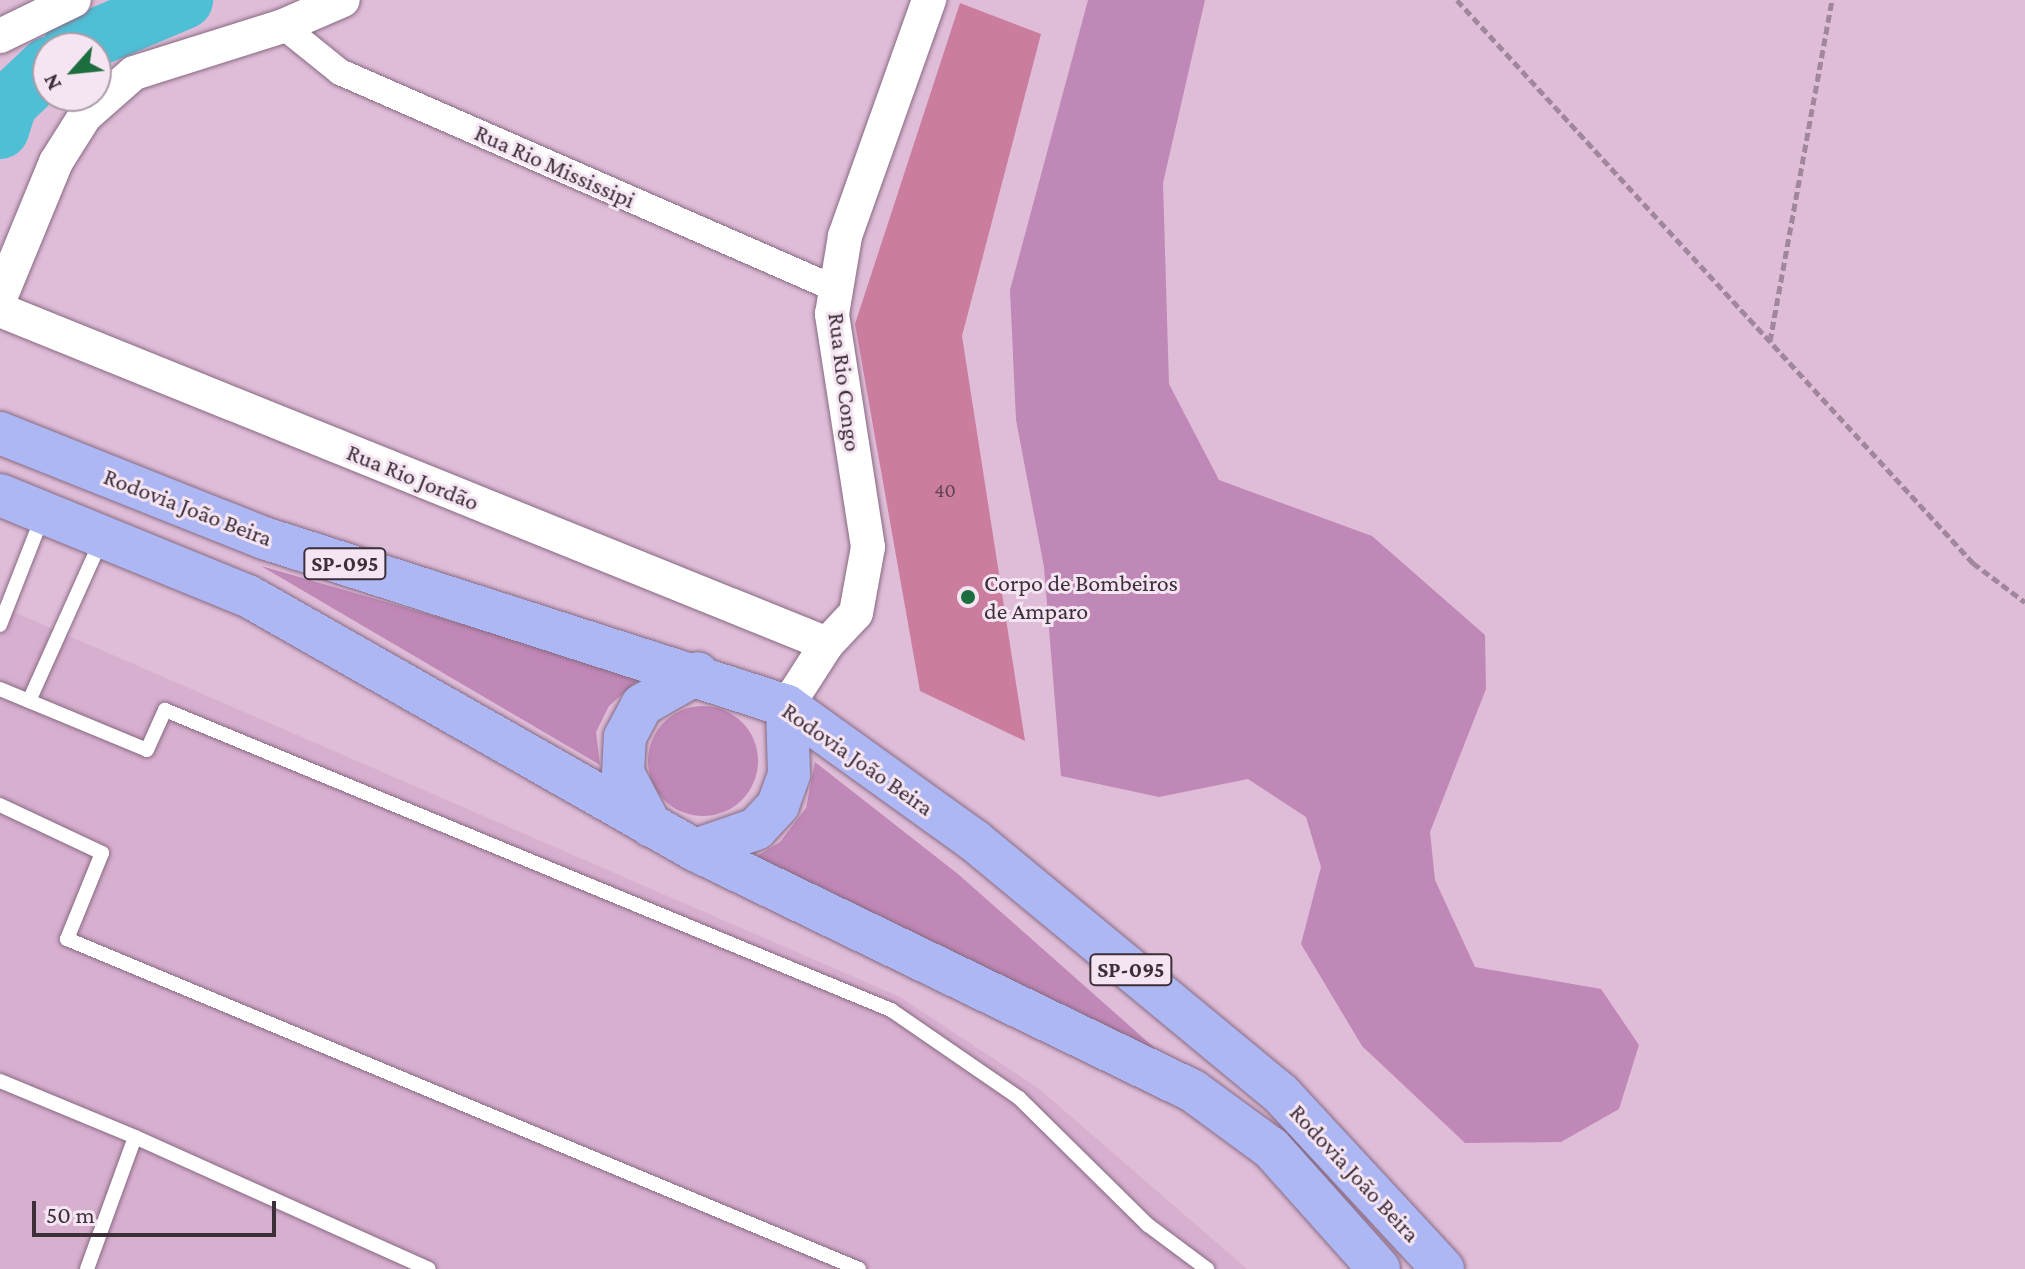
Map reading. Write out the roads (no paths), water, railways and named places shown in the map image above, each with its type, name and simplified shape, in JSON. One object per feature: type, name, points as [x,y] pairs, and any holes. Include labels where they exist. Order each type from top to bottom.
[{"type":"main road","name":"Rodovia João Beira","points":[[0,433],[264,538],[698,673],[787,706],[975,841],[1280,1093],[1443,1269]]},
{"type":"main road","name":"Rodovia João Beira","points":[[0,495],[248,596],[695,850],[1193,1091],[1271,1148],[1379,1269]]},
{"type":"main road","points":[[652,826],[623,773],[625,737],[642,705],[698,673]]},
{"type":"main road","points":[[695,850],[756,829],[778,805],[789,774],[787,706]]},
{"type":"street","points":[[0,36],[74,0]]},
{"type":"street","points":[[0,298],[56,162],[85,116],[134,73],[283,26],[343,0]]},
{"type":"street","name":"Rua Rio Congo","points":[[787,706],[827,644],[856,613],[868,547],[832,314],[845,236],[929,0]]},
{"type":"street","name":"Rua Rio Mississipi","points":[[283,26],[340,72],[836,289]]},
{"type":"street","name":"Rua Rio Jordão","points":[[0,310],[827,644]]},
{"type":"lane","points":[[0,625],[44,514]]},
{"type":"lane","points":[[29,701],[103,538]]},
{"type":"lane","points":[[0,689],[147,750],[165,710],[891,1010],[1019,1098],[1148,1225],[1207,1269]]},
{"type":"lane","points":[[0,805],[102,853],[67,939],[859,1269]]},
{"type":"lane","points":[[0,1081],[135,1137],[429,1269]]},
{"type":"lane","points":[[87,1269],[135,1137]]},
{"type":"waterway","points":[[109,32],[184,0]]},
{"type":"waterway","points":[[0,130],[9,103],[32,81]]},
{"type":"place","name":"Corpo de Bombeiros de Amparo","points":[[968,597]]}]
